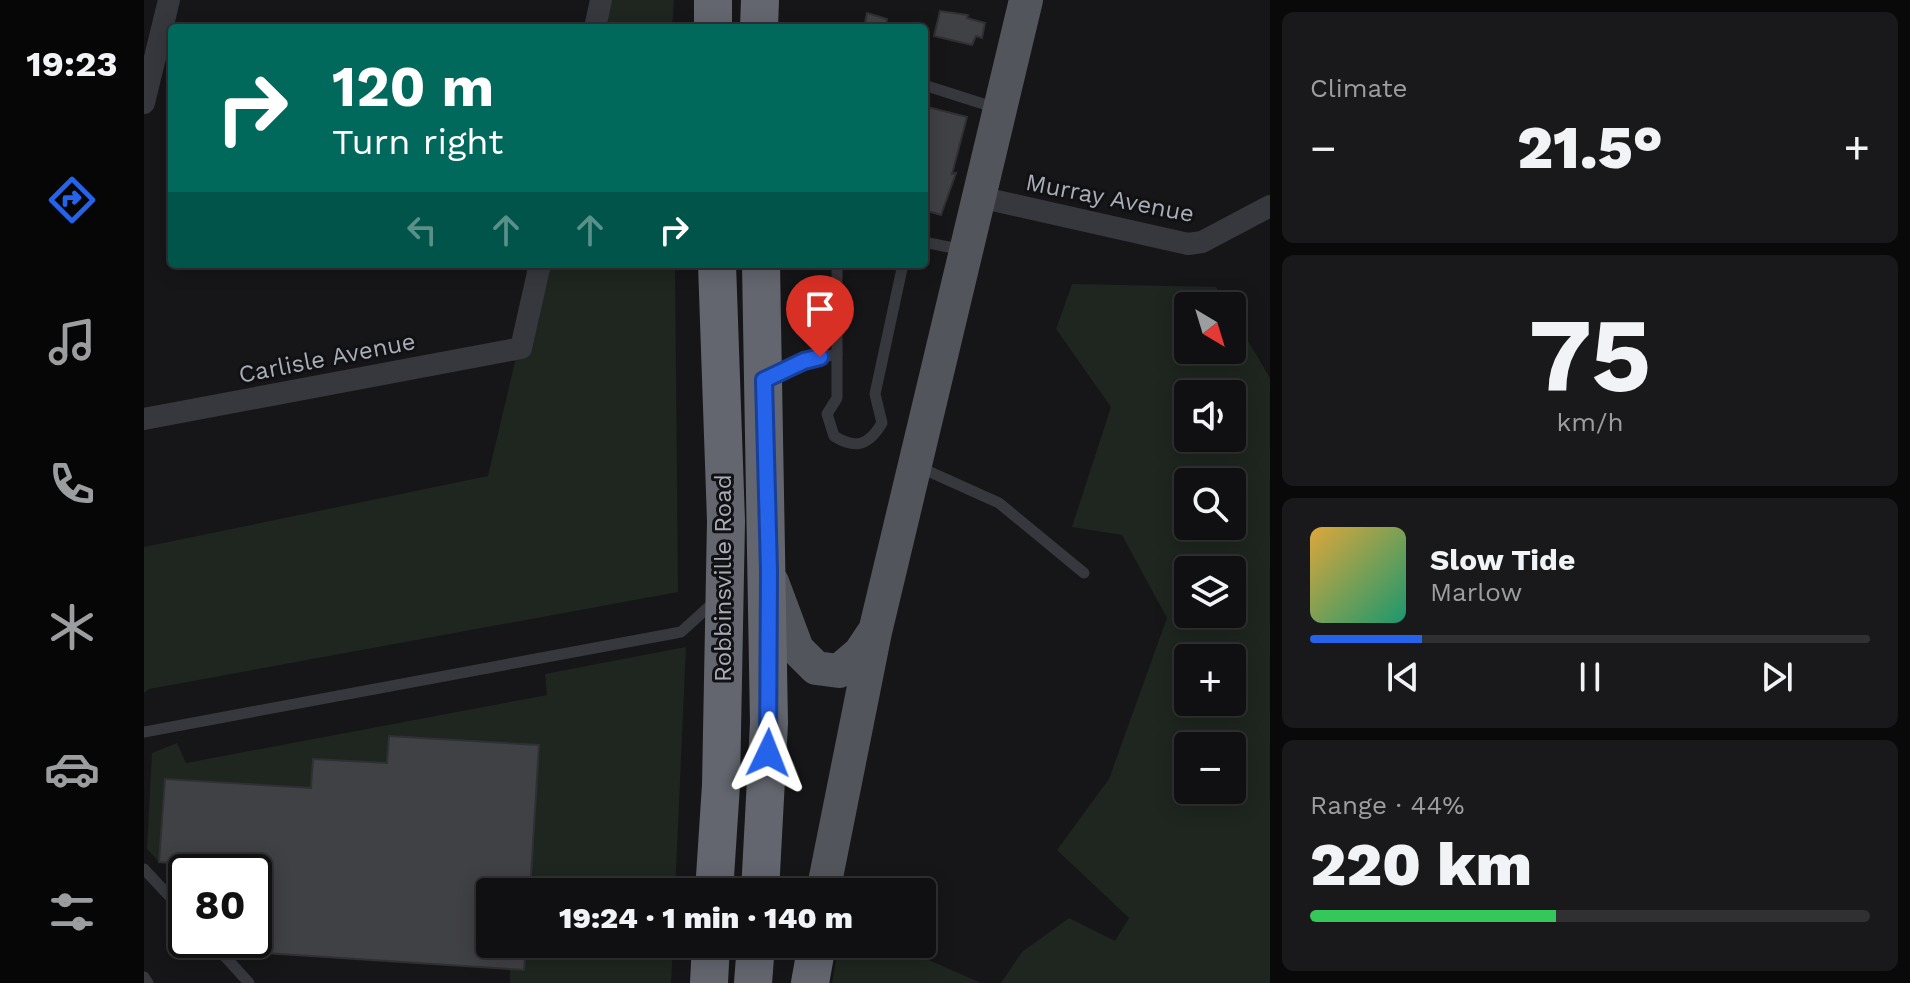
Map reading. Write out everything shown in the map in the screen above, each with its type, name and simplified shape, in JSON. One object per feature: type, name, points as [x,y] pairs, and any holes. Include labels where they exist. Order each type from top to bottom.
[{"type":"highway","points":[[713,0],[713,24]]},
{"type":"highway","points":[[759,24],[760,0]]},
{"type":"highway","name":"Robbinsville Road","points":[[715,878],[725,590],[717,268]]},
{"type":"highway","name":"Robbinsville Road","points":[[761,268],[769,571],[769,723],[761,878]]},
{"type":"highway","points":[[709,983],[710,958]]},
{"type":"highway","points":[[753,983],[755,958]]},
{"type":"highway","points":[[810,983],[814,958]]},
{"type":"main road","points":[[826,878],[875,632],[1026,0]]},
{"type":"main road","points":[[769,571],[797,649],[816,668],[839,671],[860,653],[875,632]]},
{"type":"street","points":[[144,103],[165,45],[169,0]]},
{"type":"street","points":[[596,24],[601,0]]},
{"type":"street","name":"Murray Avenue","points":[[979,197],[1188,244],[1202,242],[1270,206]]},
{"type":"street","name":"Carlisle Avenue","points":[[144,419],[521,348],[539,268]]},
{"type":"lane","points":[[928,86],[1000,110]]},
{"type":"lane","points":[[928,243],[967,251]]},
{"type":"lane","points":[[837,268],[837,398],[827,414],[828,427],[844,442],[855,445],[867,442],[882,423],[875,394],[902,268]]},
{"type":"lane","points":[[764,380],[804,361],[837,354]]},
{"type":"lane","points":[[915,465],[999,503],[1084,573]]},
{"type":"lane","points":[[144,732],[681,632],[703,616],[725,590]]},
{"type":"lane","points":[[144,869],[168,895]]},
{"type":"lane","points":[[226,958],[249,983]]},
{"type":"lane","points":[[144,977],[148,983]]},
{"type":"shaded area","points":[[600,0],[674,0],[672,24],[594,24]]},
{"type":"shaded area","points":[[537,268],[675,268],[678,592],[149,689],[144,693],[144,547],[488,476]]},
{"type":"shaded area","points":[[1072,284],[1216,287],[1219,292],[1174,292],[1174,364],[1246,364],[1246,338],[1270,378],[1270,983],[1001,983],[1022,952],[1069,918],[1115,941],[1129,918],[1057,850],[1109,779],[1167,618],[1122,535],[1072,527],[1111,407],[1056,329]]},
{"type":"shaded area","points":[[686,647],[676,878],[531,878],[539,745],[389,736],[387,763],[313,759],[311,788],[165,779],[159,862],[147,849],[152,753],[177,743],[186,763],[547,695],[545,674]]},
{"type":"shaded area","points":[[525,958],[672,958],[671,983],[510,983],[510,969],[524,969]]},
{"type":"shaded area","points":[[836,958],[924,958],[981,983],[832,983]]},
{"type":"building","points":[[940,11],[968,15],[967,18],[985,23],[982,38],[976,36],[972,45],[934,36]]},
{"type":"building","points":[[867,13],[887,19],[886,24],[865,24]]},
{"type":"building","points":[[928,107],[967,117],[952,174],[956,173],[941,215],[928,211]]},
{"type":"building","points":[[389,736],[539,745],[531,878],[476,878],[476,958],[525,958],[524,970],[272,953],[272,854],[168,854],[168,863],[159,862],[165,779],[311,788],[313,759],[387,763]]},
{"type":"route","points":[[768,753],[769,571],[764,380],[820,357]]}]
